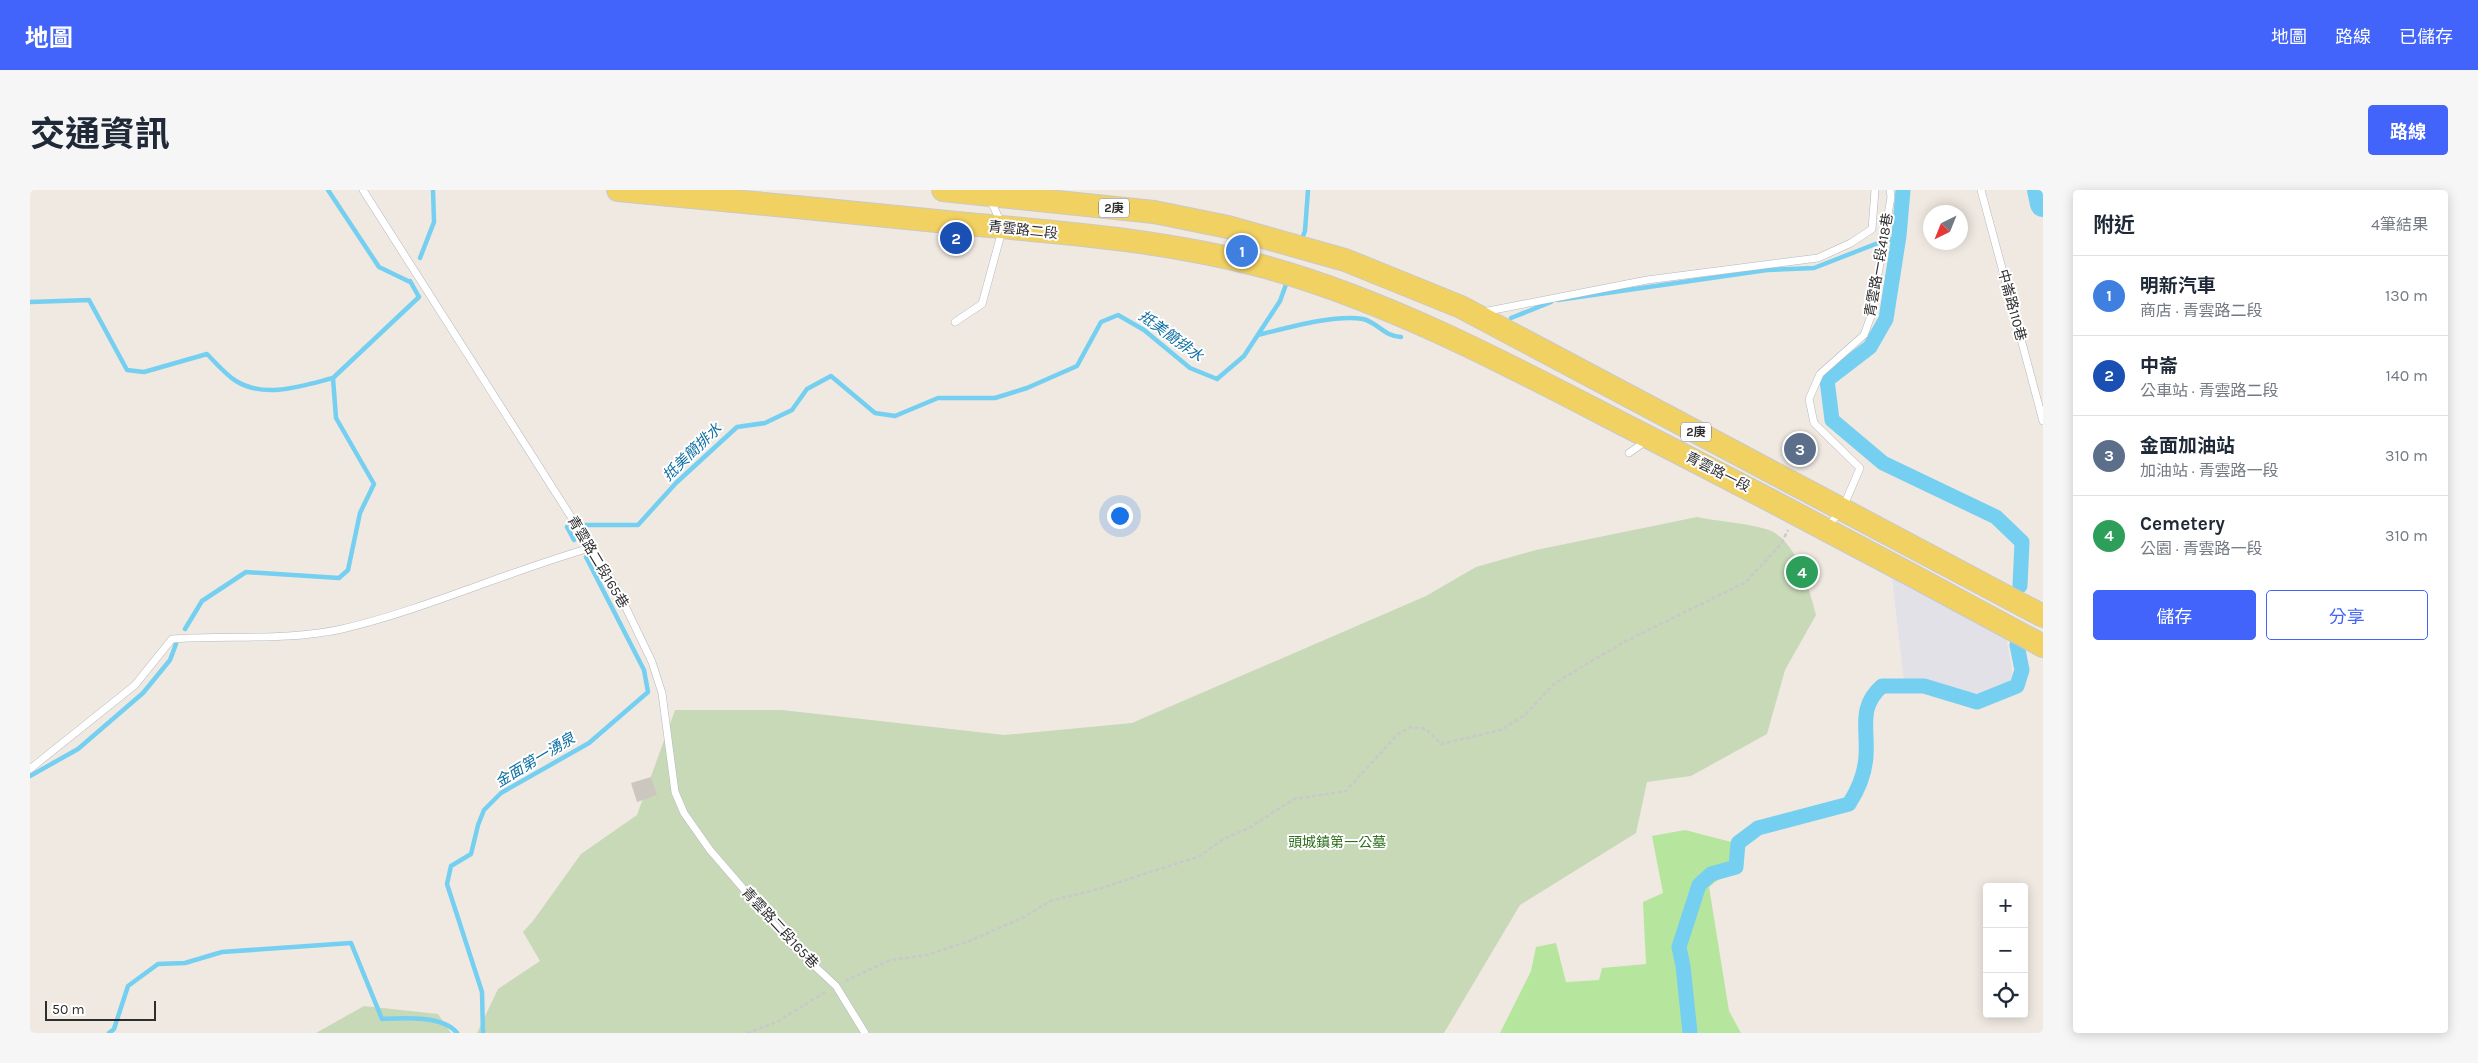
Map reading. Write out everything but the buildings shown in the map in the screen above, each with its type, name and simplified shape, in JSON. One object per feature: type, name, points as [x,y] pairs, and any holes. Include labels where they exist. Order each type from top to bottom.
[{"type":"main road","name":"青雲路二段","points":[[618,190],[1003,227],[1162,245],[1221,256],[1332,289]]},
{"type":"main road","name":"2庚","points":[[943,190],[988,194]]},
{"type":"main road","name":"青雲路一段","points":[[988,194],[1154,212],[1228,227],[1345,260],[1474,314],[2043,616]]},
{"type":"main road","name":"青雲路一段","points":[[1332,289],[1464,342],[1796,512],[2043,646]]},
{"type":"lane","name":"青雲路二段165巷","points":[[363,190],[617,589],[652,662],[662,693],[674,792],[684,814],[710,850],[791,944],[836,986],[865,1033]]},
{"type":"lane","points":[[1474,314],[1646,280],[1818,258],[1851,243],[1872,229],[1875,190]]},
{"type":"lane","name":"青雲路一段418巷","points":[[1826,528],[1842,510],[1860,468],[1814,423],[1809,399],[1820,374],[1864,335],[1871,316],[1884,244],[1891,198],[1890,190]]},
{"type":"lane","name":"中崙路110巷","points":[[1981,190],[2043,421]]},
{"type":"lane","points":[[955,322],[982,304],[1003,227],[988,194]]},
{"type":"lane","points":[[1629,453],[1650,438]]},
{"type":"lane","points":[[30,769],[135,686],[172,639],[238,638],[340,629],[422,607],[509,573],[590,548]]},
{"type":"path","points":[[747,1033],[777,1022],[836,986],[890,960],[927,955],[967,942],[1024,917],[1050,901],[1098,889],[1200,856],[1223,839],[1249,828],[1294,799],[1323,793],[1346,791],[1398,734],[1410,727],[1426,729],[1441,744],[1501,730],[1525,715],[1554,684],[1580,668],[1624,642],[1746,582],[1781,544],[1796,512]]},
{"type":"shaded area","points":[[1892,578],[2006,636],[2013,677],[2008,683],[1997,690],[1981,694],[1904,681]]},
{"type":"green space","name":"頭城鎮第一公墓","points":[[1697,517],[1762,528],[1779,536],[1794,555],[1810,592],[1816,615],[1785,670],[1767,734],[1691,776],[1647,782],[1636,833],[1520,905],[1444,1033],[477,1033],[498,989],[540,961],[523,932],[581,854],[637,815],[675,710],[782,710],[1004,735],[1132,723],[1426,596],[1476,567],[1536,550]]},
{"type":"green space","points":[[1685,830],[1743,845],[1737,865],[1709,887],[1729,1011],[1741,1033],[1500,1033],[1531,971],[1536,947],[1556,943],[1566,982],[1599,980],[1602,968],[1646,964],[1643,902],[1663,893],[1652,836]]},
{"type":"green space","points":[[364,1006],[438,1014],[451,1033],[316,1033]]},
{"type":"waterway","points":[[328,190],[379,267],[410,282]]},
{"type":"waterway","points":[[420,258],[434,222],[433,190]]},
{"type":"waterway","name":"抵美簡排水","points":[[1301,241],[1305,231],[1308,190]]},
{"type":"waterway","points":[[1903,190],[1899,236],[1886,319],[1870,347],[1827,380],[1832,420],[1883,463],[1996,517],[2022,542],[2020,586]]},
{"type":"waterway","points":[[2040,190],[2043,204]]},
{"type":"waterway","points":[[1889,240],[1899,236]]},
{"type":"waterway","points":[[1558,300],[1767,270],[1814,268],[1878,243]]},
{"type":"waterway","name":"抵美簡排水","points":[[582,525],[638,525],[676,483],[737,427],[765,423],[792,410],[807,389],[831,376],[875,413],[895,416],[938,398],[995,398],[1027,388],[1077,366],[1101,322],[1118,315],[1144,330],[1190,368],[1217,379],[1244,356],[1280,301],[1288,279]]},
{"type":"waterway","points":[[185,629],[202,601],[246,572],[339,578],[348,570],[360,513],[374,484],[336,418],[333,378],[419,297],[410,281]]},
{"type":"waterway","points":[[30,302],[89,300],[127,370],[144,372],[207,354],[224,372],[236,381],[259,389],[284,389],[333,378]]},
{"type":"waterway","points":[[1511,318],[1551,302]]},
{"type":"waterway","points":[[1258,335],[1325,320],[1351,318],[1363,319],[1390,335],[1401,337]]},
{"type":"waterway","name":"金面第一湧泉","points":[[567,527],[574,540]]},
{"type":"waterway","name":"金面第一湧泉","points":[[483,1033],[482,992],[447,884],[451,866],[471,854],[478,825],[484,810],[501,793],[589,743],[648,692],[644,670],[586,557]]},
{"type":"waterway","points":[[30,776],[78,749],[143,693],[170,660],[176,644]]},
{"type":"waterway","points":[[1690,1033],[1683,966],[1679,947],[1699,885],[1711,874],[1736,867],[1738,843],[1758,828],[1849,804],[1863,775],[1866,756],[1867,710],[1870,702],[1882,686],[1924,686],[1977,702],[2017,686],[2022,670],[2017,645]]},
{"type":"waterway","name":"金面第一湧泉","points":[[109,1033],[114,1029],[128,986],[158,964],[185,963],[222,952],[351,943],[382,1019],[411,1018],[432,1020],[451,1027],[457,1033]]},
{"type":"place","name":"中崙","points":[[956,238]]},
{"type":"place","name":"明新汽車","points":[[1242,251]]},
{"type":"place","name":"金面加油站","points":[[1800,449]]},
{"type":"place","name":"Cemetery","points":[[1802,572]]}]
